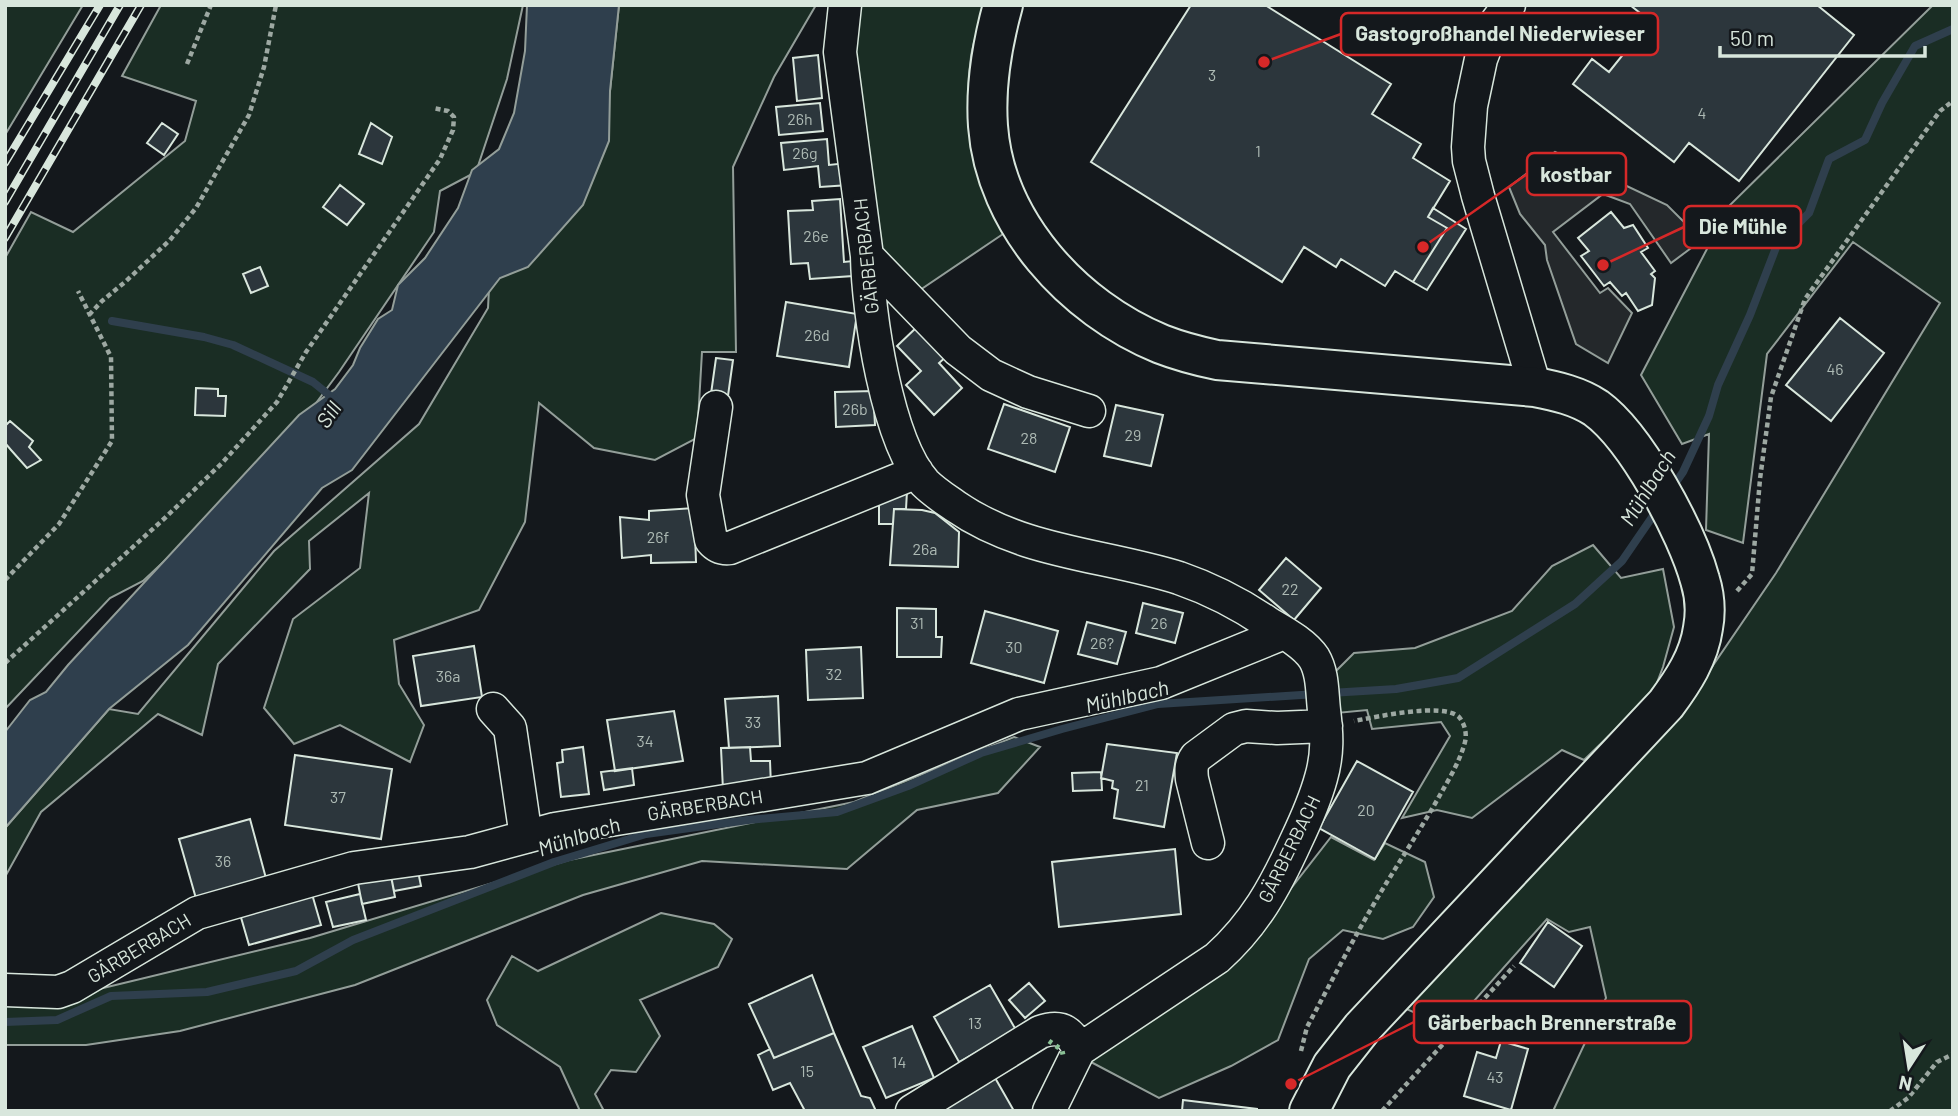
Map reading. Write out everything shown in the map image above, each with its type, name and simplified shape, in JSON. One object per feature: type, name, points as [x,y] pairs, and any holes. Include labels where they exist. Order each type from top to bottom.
[{"type":"main road","points":[[1003,5],[992,49],[988,102],[988,126],[999,177],[1012,210],[1028,239],[1053,267],[1096,306],[1159,343],[1217,360],[1535,387],[1565,394],[1595,408],[1637,453],[1693,556],[1701,582],[1705,603],[1699,647],[1693,663],[1666,704],[1362,1028],[1332,1066],[1315,1098]]},
{"type":"street","name":"GÄRBERBACH","points":[[845,5],[841,52],[874,328],[898,431],[917,472],[940,496],[970,517],[1007,535],[1200,585],[1247,608],[1284,633],[1314,659],[1323,704],[1327,752],[1317,793],[1281,875],[1253,920],[1217,958],[1079,1051],[1049,1111]]},
{"type":"street","points":[[1509,5],[1494,25],[1481,59],[1471,106],[1469,161],[1535,387]]},
{"type":"street","points":[[867,256],[958,349],[991,375],[1028,392],[1090,411]]},
{"type":"street","points":[[716,407],[703,495],[711,540],[724,548],[730,548],[917,472]]},
{"type":"street","name":"GÄRBERBACH","points":[[5,990],[58,992],[72,987],[197,913],[354,868],[470,852],[555,829],[867,778],[1019,714],[1161,683],[1284,633]]},
{"type":"street","points":[[1208,843],[1192,779],[1192,762],[1196,757],[1234,729],[1246,726],[1277,728],[1323,704]]},
{"type":"street","points":[[493,709],[510,728],[526,837]]},
{"type":"street","points":[[912,1111],[1040,1032],[1056,1028],[1071,1036],[1079,1051]]},
{"type":"path","points":[[187,64],[211,5]]},
{"type":"path","points":[[89,315],[170,240],[202,198],[249,115],[264,67],[276,5]]},
{"type":"path","points":[[1705,603],[1730,598],[1752,574],[1770,397],[1805,299],[1940,111],[1953,101]]},
{"type":"path","points":[[5,663],[166,517],[222,463],[277,402],[306,352],[440,159],[453,130],[454,117],[448,111],[433,108]]},
{"type":"path","points":[[5,580],[59,524],[112,441],[111,357],[78,291]]},
{"type":"path","points":[[1315,1098],[1298,1065],[1307,1027],[1386,883],[1446,786],[1465,740],[1465,730],[1457,715],[1432,710],[1394,714],[1323,704]]},
{"type":"path","points":[[1382,1111],[1514,966]]},
{"type":"path","points":[[1890,1111],[1908,1098],[1937,1062],[1953,1054]]},
{"type":"green space","points":[[5,5],[83,5],[5,135]]},
{"type":"green space","points":[[161,5],[523,5],[507,79],[476,172],[440,191],[434,232],[339,372],[302,422],[250,481],[143,581],[110,598],[5,709],[5,258],[31,212],[73,232],[185,141],[196,101],[122,76]]},
{"type":"green space","points":[[619,5],[816,5],[774,77],[733,167],[736,352],[702,352],[697,438],[655,460],[594,448],[539,403],[525,522],[479,610],[394,640],[399,684],[424,725],[410,762],[340,725],[294,744],[264,708],[293,619],[360,568],[369,493],[309,541],[310,569],[218,664],[202,735],[158,714],[41,812],[5,877],[5,828],[109,709],[138,714],[274,551],[419,424],[488,308],[491,250],[610,91]]},
{"type":"green space","points":[[852,5],[986,5],[971,57],[968,103],[978,170],[1003,234],[920,290],[873,250],[847,58]]},
{"type":"green space","points":[[1933,5],[1953,5],[1953,1111],[1553,1111],[1606,998],[1590,927],[1569,932],[1547,919],[1450,1028],[1404,1008],[1675,721],[1776,573],[1940,303],[1853,242],[1767,354],[1743,543],[1706,530],[1709,434],[1682,444],[1641,375],[1730,205]]},
{"type":"green space","points":[[1593,545],[1621,578],[1663,569],[1674,627],[1653,693],[1584,760],[1562,750],[1472,818],[1437,810],[1402,818],[1450,736],[1441,722],[1372,729],[1367,710],[1337,713],[1334,673],[1354,653],[1415,648],[1512,611],[1552,566]]},
{"type":"green space","points":[[1014,737],[1040,747],[998,793],[917,810],[847,869],[702,861],[583,895],[355,985],[180,1031],[86,1045],[5,1045],[5,998],[95,990],[310,938],[569,860],[854,802]]},
{"type":"green space","points":[[1331,837],[1374,860],[1385,843],[1425,862],[1434,897],[1413,927],[1383,939],[1343,930],[1309,959],[1278,1040],[1231,1066],[1159,1098],[1089,1061],[1257,932]]},
{"type":"green space","points":[[661,913],[714,924],[732,939],[718,967],[640,1000],[660,1036],[636,1072],[611,1070],[595,1094],[604,1111],[580,1111],[560,1067],[497,1025],[487,1000],[512,956],[538,971]]},
{"type":"shaded area","points":[[1555,152],[1667,205],[1702,240],[1671,263],[1630,204],[1603,194],[1553,232],[1600,293],[1608,288],[1632,313],[1608,363],[1576,344],[1547,260],[1545,245],[1520,214],[1509,187]]},
{"type":"water","name":"Sill","points":[[527,5],[619,5],[610,91],[609,141],[583,205],[528,267],[500,278],[352,470],[322,488],[188,645],[109,709],[5,828],[5,732],[30,700],[46,692],[299,415],[335,389],[353,365],[378,319],[392,310],[398,285],[425,258],[458,208],[472,170],[499,149],[514,113],[525,51]]},
{"type":"building","points":[[1191,5],[1265,5],[1391,84],[1372,114],[1421,144],[1413,158],[1450,181],[1428,217],[1447,228],[1413,282],[1395,271],[1385,286],[1341,259],[1336,267],[1304,247],[1282,282],[1091,162]]},
{"type":"building","points":[[1630,5],[1817,5],[1854,35],[1739,181],[1689,143],[1674,162],[1573,84],[1592,59],[1609,72],[1650,21]]},
{"type":"building","points":[[818,55],[822,98],[797,101],[793,58]]},
{"type":"building","points":[[820,103],[823,131],[779,135],[776,107]]},
{"type":"building","points":[[162,123],[178,134],[164,155],[147,143]]},
{"type":"building","points":[[371,123],[392,137],[382,164],[359,154]]},
{"type":"building","points":[[827,139],[829,165],[847,163],[849,185],[820,187],[818,166],[784,170],[781,143]]},
{"type":"building","points":[[340,185],[364,204],[347,225],[323,207]]},
{"type":"building","points":[[840,199],[844,262],[853,261],[853,276],[810,279],[808,263],[791,264],[788,211],[813,210],[812,201]]},
{"type":"building","points":[[1433,208],[1466,229],[1427,290],[1413,282],[1447,228],[1428,217]]},
{"type":"building","points":[[1611,212],[1624,228],[1633,225],[1648,248],[1641,252],[1655,271],[1651,274],[1655,278],[1652,305],[1638,311],[1626,293],[1622,296],[1610,282],[1604,286],[1581,256],[1589,251],[1578,238]]},
{"type":"building","points":[[260,267],[268,286],[251,293],[243,274]]},
{"type":"building","points":[[786,302],[857,314],[849,367],[777,356]]},
{"type":"building","points":[[1840,318],[1884,353],[1831,421],[1786,385]]},
{"type":"building","points":[[918,326],[947,356],[939,363],[962,388],[934,415],[906,385],[921,371],[897,346]]},
{"type":"building","points":[[716,358],[733,360],[727,403],[710,401]]},
{"type":"building","points":[[196,388],[218,389],[218,396],[226,396],[225,416],[195,415]]},
{"type":"building","points":[[873,391],[875,425],[836,427],[835,392]]},
{"type":"building","points":[[1004,404],[1070,427],[1055,472],[988,449]]},
{"type":"building","points":[[1116,405],[1163,415],[1151,466],[1104,456]]},
{"type":"building","points":[[10,421],[33,441],[29,447],[41,460],[27,468],[5,443],[5,426]]},
{"type":"building","points":[[879,490],[907,491],[906,509],[894,509],[893,524],[879,524]]},
{"type":"building","points":[[694,508],[696,562],[651,563],[651,555],[622,558],[620,517],[649,520],[649,511]]},
{"type":"building","points":[[894,509],[935,513],[959,532],[958,567],[890,565]]},
{"type":"building","points":[[1286,558],[1321,588],[1294,620],[1259,590]]},
{"type":"building","points":[[1143,603],[1183,613],[1175,643],[1136,633]]},
{"type":"building","points":[[897,608],[936,609],[936,637],[942,637],[941,657],[897,657]]},
{"type":"building","points":[[985,611],[1058,631],[1044,683],[971,663]]},
{"type":"building","points":[[1087,622],[1126,632],[1117,664],[1078,654]]},
{"type":"building","points":[[474,646],[482,697],[421,706],[413,656]]},
{"type":"building","points":[[861,647],[863,698],[808,700],[806,650]]},
{"type":"building","points":[[778,696],[780,746],[729,748],[725,699]]},
{"type":"building","points":[[674,711],[683,761],[615,771],[607,720]]},
{"type":"building","points":[[1107,744],[1177,753],[1164,827],[1114,818],[1118,790],[1112,788],[1113,781],[1101,778]]},
{"type":"building","points":[[583,747],[589,794],[561,797],[557,763],[563,762],[562,750]]},
{"type":"building","points":[[750,747],[751,761],[770,761],[771,786],[723,790],[721,748]]},
{"type":"building","points":[[295,755],[392,769],[381,839],[285,825]]},
{"type":"building","points":[[1357,761],[1413,792],[1375,859],[1319,828]]},
{"type":"building","points":[[632,768],[634,785],[604,790],[601,772]]},
{"type":"building","points":[[1101,772],[1102,790],[1073,791],[1072,773]]},
{"type":"building","points":[[250,819],[267,882],[197,902],[179,839]]},
{"type":"building","points":[[1175,849],[1181,914],[1059,927],[1052,862]]},
{"type":"building","points":[[417,866],[421,886],[394,891],[390,871]]},
{"type":"building","points":[[390,871],[395,897],[362,904],[357,878]]},
{"type":"building","points":[[312,894],[321,925],[249,945],[240,914]]},
{"type":"building","points":[[360,894],[366,920],[333,927],[326,902]]},
{"type":"building","points":[[1548,922],[1582,946],[1554,987],[1520,963]]},
{"type":"building","points":[[812,975],[834,1033],[774,1058],[749,1004]]},
{"type":"building","points":[[1029,983],[1045,1001],[1025,1018],[1009,1000]]},
{"type":"building","points":[[990,985],[1016,1030],[959,1062],[934,1017]]},
{"type":"building","points":[[912,1026],[934,1078],[886,1098],[863,1047]]},
{"type":"building","points":[[834,1033],[861,1096],[870,1098],[876,1111],[805,1111],[790,1083],[773,1090],[758,1055],[770,1049],[774,1058]]},
{"type":"building","points":[[1501,1041],[1528,1049],[1511,1110],[1464,1096],[1477,1052],[1496,1058]]},
{"type":"building","points":[[994,1076],[1014,1111],[936,1111]]},
{"type":"building","points":[[1183,1100],[1257,1109],[1257,1111],[1182,1111]]},
{"type":"waterway","name":"Mühlbach","points":[[1672,488],[1683,472],[1709,416],[1718,385],[1750,315],[1777,245],[1809,213],[1829,159],[1865,140],[1882,103],[1915,46],[1953,29]]},
{"type":"waterway","name":"Sill","points":[[112,321],[204,337],[233,345],[313,382],[334,399]]},
{"type":"waterway","name":"Mühlbach","points":[[1330,693],[1396,689],[1458,678],[1575,604],[1622,561],[1657,510]]},
{"type":"waterway","name":"Mühlbach","points":[[5,1022],[57,1020],[111,996],[207,992],[296,971],[353,940],[554,862],[646,834],[748,820],[837,812],[908,786],[981,753],[1158,704],[1317,694]]},
{"type":"railway","points":[[5,163],[100,5]]},
{"type":"railway","points":[[5,202],[120,5]]},
{"type":"railway","points":[[5,238],[141,5]]},
{"type":"hedge","points":[[1049,1041],[1062,1050],[1063,1055]]},
{"type":"place","name":"Gastogroßhandel Niederwieser","points":[[1264,62]]},
{"type":"place","name":"kostbar","points":[[1423,247]]},
{"type":"place","name":"Die Mühle","points":[[1603,265]]},
{"type":"place","name":"Gärberbach Brennerstraße","points":[[1291,1084]]}]
